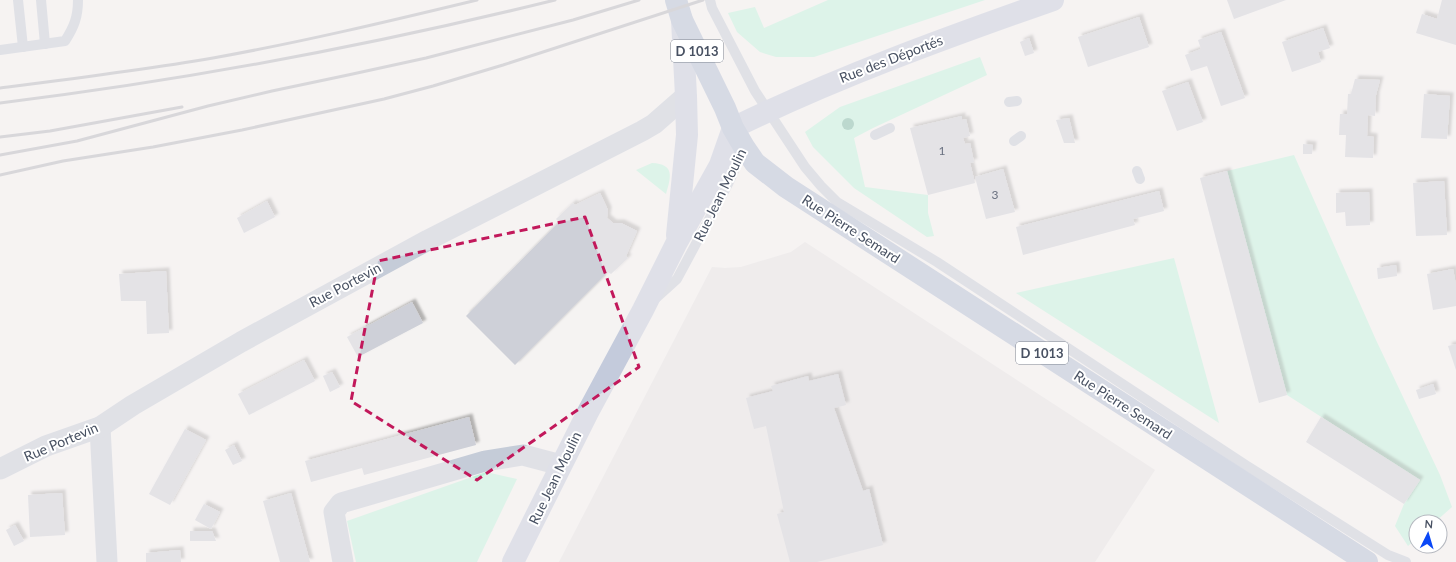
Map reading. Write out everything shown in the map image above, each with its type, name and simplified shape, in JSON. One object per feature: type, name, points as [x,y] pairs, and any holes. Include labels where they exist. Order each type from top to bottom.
[{"type":"main road","name":"Rue des Déportés","points":[[733,128],[840,79],[951,36],[1053,0]]},
{"type":"main road","name":"Rue Jean Moulin","points":[[676,244],[687,136],[686,96],[679,10]]},
{"type":"main road","name":"D 1013","points":[[679,10],[733,128]]},
{"type":"main road","name":"Rue Jean Moulin","points":[[513,562],[588,412],[643,310],[676,244],[739,159],[733,128]]},
{"type":"main road","name":"Rue Pierre Semard","points":[[733,128],[739,159],[786,187],[1367,562]]},
{"type":"street","name":"Rue Portevin","points":[[0,470],[46,446],[100,427],[133,405],[248,338],[428,240],[642,132],[654,124],[686,96]]},
{"type":"street","points":[[100,427],[107,562]]},
{"type":"street","points":[[343,562],[334,512],[341,503],[492,459],[522,455],[561,465]]},
{"type":"lane","points":[[18,0],[23,47]]},
{"type":"lane","points":[[41,0],[45,44]]},
{"type":"lane","points":[[0,50],[65,41],[73,29],[78,13],[78,0]]},
{"type":"lane","points":[[711,4],[755,91],[761,114],[821,186],[838,202],[938,262],[1247,466],[1388,554],[1406,562]]},
{"type":"lane","name":"Rue Jean Moulin","points":[[643,310],[677,279],[728,184],[761,114],[755,91]]},
{"type":"lane","points":[[875,135],[890,128]]},
{"type":"highlighted area","points":[[585,217],[639,367],[477,480],[351,401],[378,261]]},
{"type":"shaded area","points":[[805,242],[1155,470],[1095,562],[559,562],[712,267],[741,267],[791,252]]},
{"type":"green space","points":[[828,0],[985,0],[814,57],[776,57],[760,52],[737,32],[728,13],[755,7],[764,28]]},
{"type":"green space","points":[[980,57],[987,75],[854,138],[865,187],[928,195],[928,213],[934,236],[927,237],[854,188],[813,147],[805,132],[840,107]]},
{"type":"green space","points":[[1294,155],[1376,340],[1440,475],[1452,507],[1444,514],[1408,514],[1408,546],[1395,526],[1404,504],[1420,480],[1287,395],[1227,171]]},
{"type":"green space","points":[[652,163],[665,166],[670,172],[666,194],[636,170]]},
{"type":"green space","points":[[1174,258],[1219,423],[1016,293]]},
{"type":"green space","points":[[486,472],[517,479],[477,562],[356,562],[347,521]]},
{"type":"building","points":[[1227,0],[1286,0],[1234,19]]},
{"type":"building","points":[[1442,0],[1456,0],[1456,45],[1416,33],[1422,14],[1437,19]]},
{"type":"building","points":[[1139,17],[1149,47],[1088,67],[1078,37]]},
{"type":"building","points":[[1323,28],[1330,48],[1318,52],[1321,62],[1292,72],[1282,42]]},
{"type":"building","points":[[1221,32],[1245,98],[1221,106],[1207,66],[1191,71],[1185,55],[1201,49],[1198,40]]},
{"type":"building","points":[[1029,38],[1034,53],[1025,56],[1020,42]]},
{"type":"building","points":[[1355,79],[1380,80],[1376,95],[1375,116],[1368,115],[1367,136],[1374,137],[1373,158],[1345,157],[1346,135],[1339,135],[1340,114],[1347,114],[1348,94],[1351,94]]},
{"type":"building","points":[[1188,82],[1203,122],[1177,131],[1162,91]]},
{"type":"building","points":[[1424,94],[1450,96],[1447,139],[1421,138]]},
{"type":"building","points":[[962,116],[962,120],[966,119],[970,136],[963,138],[965,144],[970,143],[974,162],[970,163],[975,183],[928,195],[910,128]]},
{"type":"building","points":[[1069,118],[1075,143],[1064,143],[1056,120]]},
{"type":"building","points":[[1303,144],[1313,145],[1312,154],[1303,154]]},
{"type":"building","points":[[1003,169],[1015,212],[986,219],[975,177]]},
{"type":"building","points":[[1227,171],[1287,395],[1259,403],[1200,178]]},
{"type":"building","points":[[1444,181],[1447,235],[1416,236],[1413,183]]},
{"type":"building","points":[[1159,191],[1164,211],[1133,219],[1135,225],[1023,255],[1016,227]]},
{"type":"building","points":[[1369,192],[1370,225],[1346,226],[1345,212],[1336,213],[1336,193]]},
{"type":"building","points":[[600,193],[608,210],[607,218],[613,223],[621,223],[637,231],[626,256],[628,258],[611,274],[608,272],[515,365],[466,316],[559,222],[556,219],[573,203],[575,205]]},
{"type":"building","points":[[267,201],[275,217],[244,233],[237,218]]},
{"type":"building","points":[[1396,265],[1397,276],[1378,279],[1377,268]]},
{"type":"building","points":[[1453,269],[1456,285],[1456,306],[1433,310],[1427,274]]},
{"type":"building","points":[[166,271],[169,333],[147,334],[146,301],[121,301],[119,274]]},
{"type":"building","points":[[412,302],[423,323],[358,357],[347,337]]},
{"type":"building","points":[[1456,344],[1456,370],[1448,346]]},
{"type":"building","points":[[304,360],[315,381],[249,415],[238,394]]},
{"type":"building","points":[[332,372],[340,387],[330,392],[323,376]]},
{"type":"building","points":[[838,374],[846,405],[834,408],[863,491],[869,489],[883,545],[817,562],[790,562],[777,514],[784,512],[766,426],[754,429],[746,398],[773,391],[771,386],[808,376],[809,381]]},
{"type":"building","points":[[1433,384],[1436,394],[1419,399],[1416,390]]},
{"type":"building","points":[[469,417],[476,445],[364,475],[362,468],[311,482],[305,461]]},
{"type":"building","points":[[1321,417],[1420,480],[1404,504],[1306,442]]},
{"type":"building","points":[[185,429],[206,440],[170,505],[149,494]]},
{"type":"building","points":[[234,445],[242,461],[233,465],[225,450]]},
{"type":"building","points":[[62,493],[65,535],[30,537],[28,495]]},
{"type":"building","points":[[291,493],[310,562],[280,562],[263,501]]},
{"type":"building","points":[[204,504],[220,512],[211,529],[195,520]]},
{"type":"building","points":[[15,525],[24,541],[14,546],[6,530]]},
{"type":"building","points":[[190,531],[212,531],[216,541],[190,541]]},
{"type":"building","points":[[180,550],[181,562],[146,562],[146,553]]},
{"type":"railway","points":[[0,88],[134,70],[246,52],[477,0]]},
{"type":"railway","points":[[0,103],[140,84],[279,60],[418,32],[555,0]]},
{"type":"railway","points":[[0,155],[77,141],[208,106],[426,58],[573,20],[639,0]]},
{"type":"railway","points":[[0,175],[63,161],[153,147],[242,130],[384,99],[503,65],[703,0]]},
{"type":"railway","points":[[0,137],[50,131],[182,107]]}]
